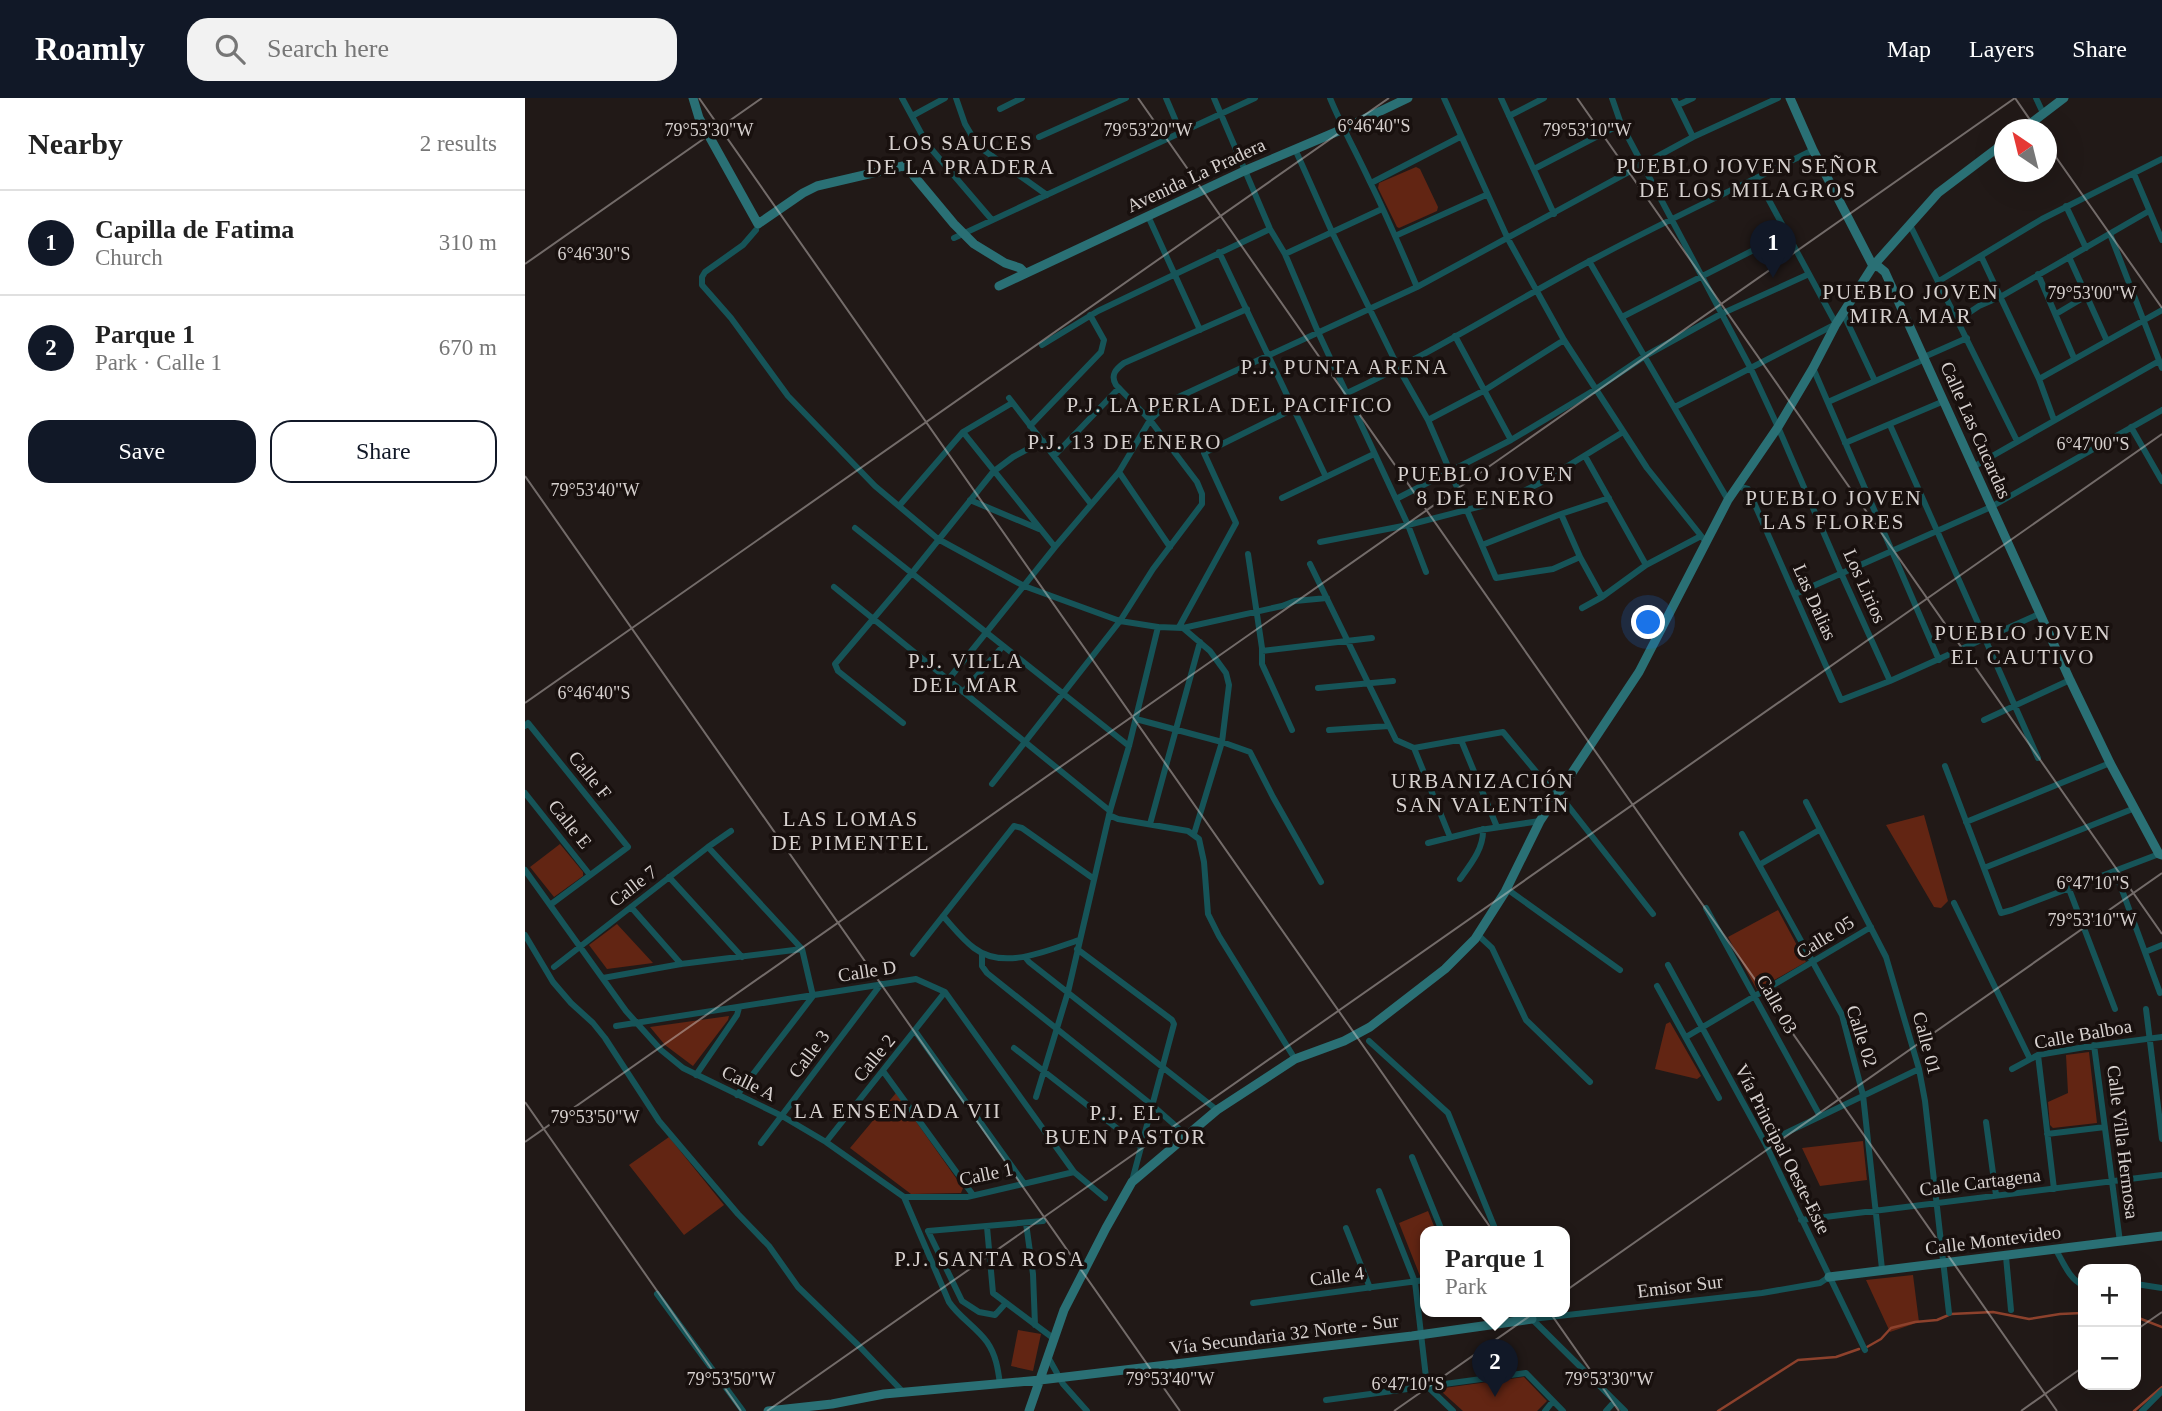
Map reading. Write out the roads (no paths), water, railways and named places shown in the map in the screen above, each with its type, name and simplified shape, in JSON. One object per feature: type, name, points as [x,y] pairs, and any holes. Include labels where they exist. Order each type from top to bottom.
[{"type":"street","points":[[693,98],[699,118],[758,225],[817,186],[900,166],[909,170],[959,236],[1005,263],[1017,266],[1025,273]]},
{"type":"street","points":[[902,98],[927,144],[992,220]]},
{"type":"street","points":[[912,116],[945,98]]},
{"type":"street","points":[[956,98],[965,124],[978,146],[1047,195]]},
{"type":"street","points":[[1000,109],[1022,98]]},
{"type":"street","points":[[1039,137],[1126,98]]},
{"type":"street","points":[[1166,98],[1181,133]]},
{"type":"street","points":[[1214,98],[1270,229],[1285,254],[1318,332],[1408,525],[1426,572]]},
{"type":"street","points":[[959,236],[1255,98]]},
{"type":"street","points":[[1331,98],[1417,287]]},
{"type":"street","name":"Avenida La Pradera","points":[[999,286],[1244,171],[1408,98]]},
{"type":"street","points":[[1444,98],[1486,195],[1564,340],[1647,468],[1704,539]]},
{"type":"street","points":[[1501,98],[1554,214]]},
{"type":"street","points":[[1510,116],[1544,98]]},
{"type":"street","points":[[1693,98],[1676,102],[1693,137]]},
{"type":"street","points":[[948,680],[1119,472],[1150,420],[1172,401],[1417,287],[1693,137],[1778,98]]},
{"type":"street","name":"Calle Las Cucardas","points":[[1790,98],[1813,150],[1873,266],[1885,272],[2070,680],[2110,763],[2161,855]]},
{"type":"street","points":[[2036,98],[2043,113]]},
{"type":"street","points":[[2036,119],[2064,98]]},
{"type":"street","name":"Los Lirios","points":[[1615,99],[1621,124],[1751,369],[1890,681]]},
{"type":"street","points":[[1534,169],[1621,124]]},
{"type":"street","points":[[1371,183],[1461,137]]},
{"type":"street","points":[[1295,149],[1332,232],[1399,369],[1428,421],[1496,578],[1553,569],[1580,557]]},
{"type":"street","points":[[1347,393],[1399,369],[1589,261],[1813,150]]},
{"type":"street","points":[[1132,1182],[1217,1110],[1295,1059],[1344,1041],[1370,1027],[1445,969],[1478,935],[1507,889],[1540,821],[1639,672],[1704,539],[1778,427],[1836,324],[1873,266],[1938,193],[1994,151]]},
{"type":"street","points":[[1939,281],[2066,206],[2162,159]]},
{"type":"street","points":[[2134,174],[2162,240]]},
{"type":"street","points":[[1758,178],[1836,324]]},
{"type":"street","points":[[1395,236],[1486,195]]},
{"type":"street","points":[[2066,206],[2086,248]]},
{"type":"street","points":[[1285,254],[1382,209]]},
{"type":"street","points":[[1958,320],[2149,211]]},
{"type":"street","points":[[1148,216],[1200,330]]},
{"type":"street","points":[[2154,220],[2162,216]]},
{"type":"street","points":[[1910,225],[2017,441]]},
{"type":"street","points":[[1042,345],[1090,315],[1270,229]]},
{"type":"street","points":[[756,230],[743,245],[705,272],[702,285],[731,317],[788,396],[875,486],[938,539],[1024,586],[1120,621],[1158,627],[1181,627],[1295,601],[1327,598]]},
{"type":"street","points":[[1622,317],[1787,233]]},
{"type":"street","points":[[1973,467],[2053,420],[2161,365],[2110,234]]},
{"type":"street","points":[[1220,252],[1326,477]]},
{"type":"street","points":[[1981,256],[2039,379],[2053,420]]},
{"type":"street","points":[[2069,257],[2107,341]]},
{"type":"street","points":[[1589,261],[1728,500]]},
{"type":"street","points":[[1396,499],[1511,440],[1645,356],[1721,314],[1809,274]]},
{"type":"street","points":[[2038,274],[2074,358]]},
{"type":"street","points":[[2056,314],[2088,295]]},
{"type":"street","points":[[992,784],[1120,621],[1153,569],[1200,509],[1202,494],[1197,482],[1150,420],[1114,382],[1117,369],[1124,363],[1247,310]]},
{"type":"street","points":[[2039,379],[2162,310]]},
{"type":"street","points":[[1843,313],[1875,381]]},
{"type":"street","points":[[1030,426],[1101,352],[1104,340],[1090,315]]},
{"type":"street","points":[[1675,407],[1836,324]]},
{"type":"street","points":[[1455,336],[1511,440]]},
{"type":"street","points":[[1828,402],[1966,338]]},
{"type":"street","points":[[1428,421],[1485,390],[1564,340]]},
{"type":"street","points":[[1813,368],[1939,660]]},
{"type":"street","points":[[1054,456],[1119,388]]},
{"type":"street","points":[[899,506],[963,432],[1011,401],[1091,504]]},
{"type":"street","points":[[1845,443],[1944,401]]},
{"type":"street","points":[[1181,627],[1236,523],[1204,453],[1293,409]]},
{"type":"street","points":[[1795,594],[1990,507],[2131,427],[2161,413]]},
{"type":"street","points":[[1890,425],[2038,758]]},
{"type":"street","points":[[2131,427],[2162,481]]},
{"type":"street","points":[[963,432],[1055,547]]},
{"type":"street","points":[[1320,542],[1408,525],[1505,500],[1541,483],[1622,432]]},
{"type":"street","points":[[903,723],[835,667],[838,660],[993,472],[1042,441]]},
{"type":"street","points":[[1282,498],[1374,454]]},
{"type":"street","points":[[1585,456],[1646,565]]},
{"type":"street","points":[[1119,472],[1170,547]]},
{"type":"street","name":"Las Dalias","points":[[1737,486],[1748,489],[1841,699],[1890,681]]},
{"type":"street","points":[[1482,545],[1609,498]]},
{"type":"street","points":[[970,500],[1040,530]]},
{"type":"street","points":[[1561,514],[1602,597]]},
{"type":"street","points":[[855,528],[1129,746]]},
{"type":"street","points":[[1582,608],[1646,565],[1704,539]]},
{"type":"street","points":[[1248,554],[1262,664],[1292,730]]},
{"type":"street","points":[[1310,564],[1396,740],[1414,748],[1503,732],[1553,792],[1558,793],[1653,914]]},
{"type":"street","points":[[834,587],[1118,820],[1194,834],[1199,839],[1208,914],[1295,1059]]},
{"type":"street","points":[[1890,681],[2039,614]]},
{"type":"street","points":[[1036,1097],[1068,992],[1109,813],[1129,746],[1158,627]]},
{"type":"street","points":[[1181,627],[1201,642],[1218,661],[1226,673],[1229,685],[1222,742],[1194,834]]},
{"type":"street","points":[[1262,651],[1372,638]]},
{"type":"street","points":[[1150,824],[1201,642]]},
{"type":"street","points":[[963,692],[1003,646]]},
{"type":"street","points":[[1984,720],[2070,680]]},
{"type":"street","points":[[1318,688],[1393,681]]},
{"type":"street","points":[[1136,719],[1222,742],[1251,754],[1321,882]]},
{"type":"street","name":"Calle F","points":[[527,725],[628,846],[590,875]]},
{"type":"street","points":[[1329,730],[1389,726]]},
{"type":"street","points":[[1461,740],[1497,827]]},
{"type":"street","points":[[1414,748],[1450,837]]},
{"type":"street","points":[[1966,822],[2110,763]]},
{"type":"street","points":[[1945,766],[2001,913],[2161,855]]},
{"type":"street","name":"Calle E","points":[[525,793],[590,875]]},
{"type":"street","name":"Calle 01","points":[[1806,802],[1886,957],[1919,1069],[1949,1313]]},
{"type":"street","points":[[1984,868],[2135,808]]},
{"type":"street","points":[[1428,843],[1483,829],[1540,821]]},
{"type":"street","points":[[913,954],[1014,826],[1022,828],[1094,879]]},
{"type":"street","points":[[1460,880],[1475,858],[1484,837],[1483,829]]},
{"type":"street","points":[[1759,865],[1819,830]]},
{"type":"street","name":"Calle 7","points":[[554,967],[731,831]]},
{"type":"street","name":"Calle 02","points":[[1742,834],[1842,1015],[1863,1095],[1882,1269]]},
{"type":"street","points":[[708,847],[802,949],[813,996],[737,1095]]},
{"type":"street","name":"Calle A","points":[[525,870],[636,1023],[661,1050],[683,1068],[782,1116],[826,1142],[904,1196]]},
{"type":"street","points":[[2115,871],[2160,993]]},
{"type":"street","points":[[550,905],[590,875]]},
{"type":"street","points":[[670,877],[742,957]]},
{"type":"street","points":[[1507,889],[1620,970]]},
{"type":"street","points":[[2069,889],[2115,1009]]},
{"type":"street","points":[[1954,903],[2030,1059]]},
{"type":"street","points":[[631,907],[681,964]]},
{"type":"street","name":"Calle 03","points":[[1706,908],[1820,1116]]},
{"type":"street","points":[[943,916],[974,948],[992,956],[1025,957],[1079,940]]},
{"type":"street","name":"Calle 05","points":[[1686,1037],[1813,964],[1871,927]]},
{"type":"street","points":[[525,935],[547,973],[562,993],[598,1029],[659,1121],[737,1214],[769,1246],[798,1287],[904,1393]]},
{"type":"street","points":[[1478,935],[1492,947],[1527,1020],[1590,1082]]},
{"type":"street","points":[[2145,952],[2162,945]]},
{"type":"street","points":[[603,978],[681,964],[802,949]]},
{"type":"street","points":[[1029,1411],[1064,1310],[1105,1228],[1132,1182],[1174,1028],[1172,1020],[1077,950]]},
{"type":"street","points":[[982,953],[983,969],[1186,1135]]},
{"type":"street","points":[[1025,957],[1217,1110]]},
{"type":"street","name":"Vía Principal Oeste-Este","points":[[1668,965],[1765,1143],[1865,1350]]},
{"type":"street","name":"Calle D","points":[[616,1026],[916,979],[945,992]]},
{"type":"street","name":"Calle 3","points":[[761,1143],[881,984]]},
{"type":"street","name":"Vía Principal Oeste-Este","points":[[1657,986],[1719,1098]]},
{"type":"street","points":[[945,992],[1074,1172],[1105,1198]]},
{"type":"street","name":"Calle 2","points":[[826,1142],[945,992]]},
{"type":"street","points":[[696,1075],[739,1008]]},
{"type":"street","points":[[2146,1009],[2160,1101],[2162,1139]]},
{"type":"street","points":[[915,1031],[1023,1182]]},
{"type":"street","name":"Calle Balboa","points":[[2012,1069],[2038,1055],[2162,1037]]},
{"type":"street","points":[[1369,1041],[1448,1113],[1494,1226]]},
{"type":"street","name":"Calle Villa Hermosa","points":[[2094,1045],[2120,1242]]},
{"type":"street","points":[[1014,1048],[1141,1147]]},
{"type":"street","points":[[2038,1055],[2054,1189]]},
{"type":"street","points":[[1765,1143],[1919,1069]]},
{"type":"street","points":[[883,1071],[973,1195]]},
{"type":"street","points":[[1986,1122],[1996,1195]]},
{"type":"street","points":[[2047,1134],[2105,1127]]},
{"type":"street","points":[[1412,1157],[1440,1226]]},
{"type":"street","name":"Calle 1","points":[[904,1196],[973,1195],[1074,1172]]},
{"type":"street","name":"Calle Cartagena","points":[[1801,1220],[2162,1175]]},
{"type":"street","points":[[1379,1191],[1415,1282],[1427,1386],[1453,1411]]},
{"type":"street","points":[[904,1196],[949,1302],[956,1313],[986,1340],[997,1363],[1000,1384]]},
{"type":"street","points":[[1005,1304],[995,1315],[979,1312],[961,1301],[928,1231],[1043,1221]]},
{"type":"street","points":[[1026,1223],[1033,1275],[1035,1325]]},
{"type":"street","points":[[987,1227],[993,1293],[1053,1338]]},
{"type":"street","points":[[1346,1228],[1370,1287]]},
{"type":"street","name":"Calle Montevideo","points":[[1829,1277],[2162,1236]]},
{"type":"street","points":[[2056,1250],[2078,1283]]},
{"type":"street","points":[[2006,1257],[2011,1310]]},
{"type":"street","name":"Emisor Sur","points":[[1570,1311],[1762,1293],[1820,1283],[1829,1277]]},
{"type":"street","name":"Calle 4","points":[[1253,1303],[1420,1281]]},
{"type":"street","points":[[2141,1285],[2162,1288]]},
{"type":"street","points":[[657,1294],[743,1411]]},
{"type":"street","name":"Vía Secundaria 32 Norte - Sur","points":[[768,1411],[1422,1334],[1520,1317]]},
{"type":"street","points":[[1533,1317],[1625,1411]]},
{"type":"street","points":[[1048,1357],[1059,1377],[1087,1411]]},
{"type":"street","points":[[1326,1400],[1526,1373],[1563,1411]]},
{"type":"street","points":[[2142,1411],[2161,1393]]},
{"type":"street","points":[[1545,1411],[1553,1401]]},
{"type":"street","points":[[1606,1411],[1615,1401]]},
{"type":"waterway","points":[[1867,1347],[1881,1339],[1891,1328],[1937,1320],[1951,1314],[1993,1312],[2029,1319],[2078,1313]]},
{"type":"waterway","points":[[2141,1319],[2162,1327]]},
{"type":"waterway","points":[[1718,1411],[1798,1360],[1836,1357],[1859,1349]]},
{"type":"waterway","points":[[2134,1411],[2162,1387]]},
{"type":"place","name":"Capilla de Fatima","points":[[1773,278]]},
{"type":"place","name":"Parque 1","points":[[1495,1397]]},
{"type":"district","name":"LOS SAUCES DE LA PRADERA","points":[[961,155]]},
{"type":"district","name":"PUEBLO JOVEN SEÑOR DE LOS MILAGROS","points":[[1748,178]]},
{"type":"district","name":"PUEBLO JOVEN MIRA MAR","points":[[1911,304]]},
{"type":"district","name":"P.J. PUNTA ARENA","points":[[1345,367]]},
{"type":"district","name":"P.J. LA PERLA DEL PACIFICO","points":[[1230,405]]},
{"type":"district","name":"P.J. 13 DE ENERO","points":[[1125,442]]},
{"type":"district","name":"PUEBLO JOVEN 8 DE ENERO","points":[[1486,486]]},
{"type":"district","name":"PUEBLO JOVEN LAS FLORES","points":[[1834,510]]},
{"type":"district","name":"PUEBLO JOVEN EL CAUTIVO","points":[[2023,645]]},
{"type":"district","name":"P.J. VILLA DEL MAR","points":[[966,673]]},
{"type":"district","name":"URBANIZACIÓN SAN VALENTÍN","points":[[1483,793]]},
{"type":"district","name":"LAS LOMAS DE PIMENTEL","points":[[851,831]]},
{"type":"district","name":"LA ENSENADA VII","points":[[898,1111]]},
{"type":"district","name":"P.J. EL BUEN PASTOR","points":[[1126,1125]]},
{"type":"district","name":"P.J. SANTA ROSA","points":[[990,1259]]}]
